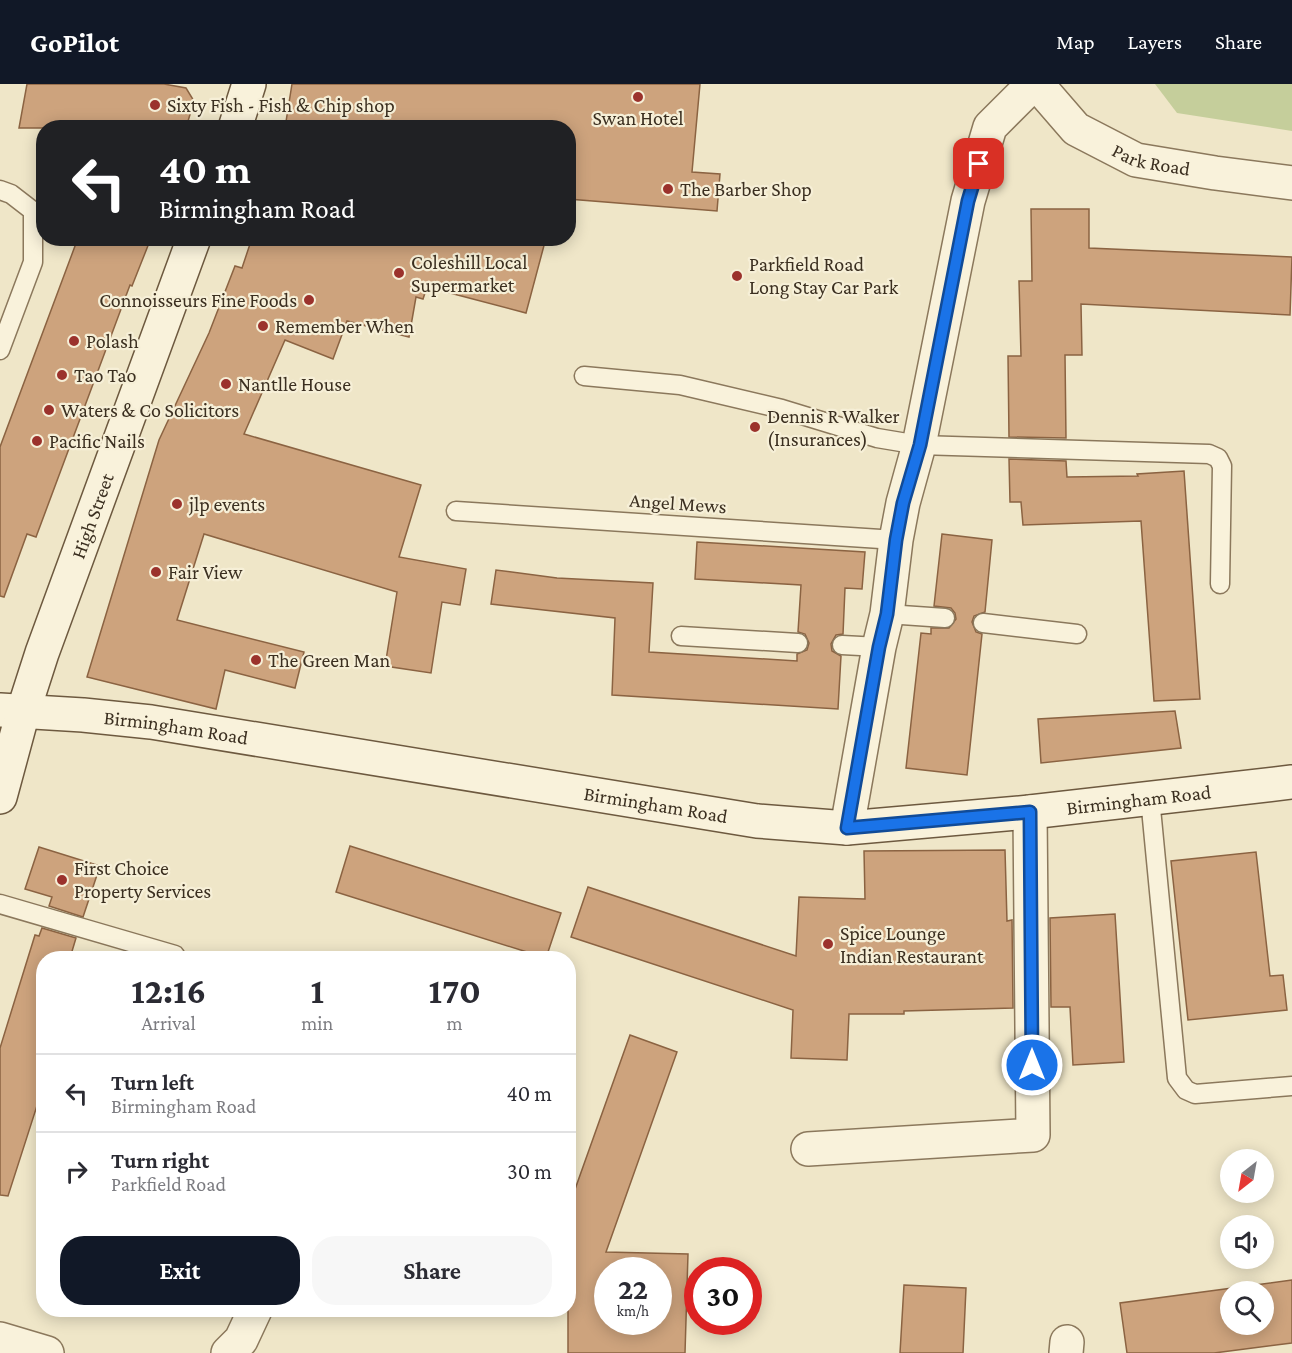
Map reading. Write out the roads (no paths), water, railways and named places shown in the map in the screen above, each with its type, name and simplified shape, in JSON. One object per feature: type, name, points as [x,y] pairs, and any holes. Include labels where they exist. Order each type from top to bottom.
[{"type":"main road","points":[[238,120],[249,84]]},
{"type":"main road","points":[[847,828],[879,647],[887,614],[903,503],[920,445],[968,201],[990,127],[1035,84]]},
{"type":"main road","name":"Park Road","points":[[1035,84],[1076,129],[1136,160],[1292,183]]},
{"type":"main road","name":"High Street","points":[[0,797],[12,711],[42,653],[191,246]]},
{"type":"main road","name":"Birmingham Road","points":[[12,711],[151,722],[757,820],[847,828],[1030,812],[1292,782]]},
{"type":"main road","points":[[808,1149],[1033,1135],[1030,812]]},
{"type":"main road","points":[[228,1353],[241,1340],[252,1317]]},
{"type":"lane","points":[[0,190],[11,194],[33,211],[33,262],[0,350]]},
{"type":"lane","points":[[584,376],[680,385],[782,409],[877,438],[920,445],[1209,454],[1218,458],[1222,466],[1220,584]]},
{"type":"lane","name":"Angel Mews","points":[[456,511],[896,540]]},
{"type":"lane","points":[[887,614],[945,618]]},
{"type":"lane","points":[[983,622],[1077,634]]},
{"type":"lane","points":[[681,636],[798,643]]},
{"type":"lane","points":[[842,645],[879,647]]},
{"type":"lane","points":[[1150,798],[1178,1078],[1186,1090],[1195,1094],[1292,1086]]},
{"type":"lane","points":[[0,904],[158,951]]},
{"type":"place","name":"Swan Hotel","points":[[638,97]]},
{"type":"place","name":"Sixty Fish - Fish & Chip shop","points":[[155,105]]},
{"type":"place","name":"The Barber Shop","points":[[668,189]]},
{"type":"place","name":"Coleshill Local Supermarket","points":[[399,273]]},
{"type":"place","name":"Parkfield Road Long Stay Car Park","points":[[737,276]]},
{"type":"place","name":"Connoisseurs Fine Foods","points":[[309,300]]},
{"type":"place","name":"Remember When","points":[[263,326]]},
{"type":"place","name":"Polash","points":[[74,341]]},
{"type":"place","name":"Tao Tao","points":[[62,375]]},
{"type":"place","name":"Nantlle House","points":[[226,384]]},
{"type":"place","name":"Waters & Co Solicitors","points":[[49,410]]},
{"type":"place","name":"Dennis R Walker (Insurances)","points":[[755,427]]},
{"type":"place","name":"Pacific Nails","points":[[37,441]]},
{"type":"place","name":"jlp events","points":[[177,504]]},
{"type":"place","name":"Fair View","points":[[156,572]]},
{"type":"place","name":"The Green Man","points":[[256,660]]},
{"type":"place","name":"First Choice Property Services","points":[[62,880]]},
{"type":"place","name":"Spice Lounge Indian Restaurant","points":[[828,944]]}]
